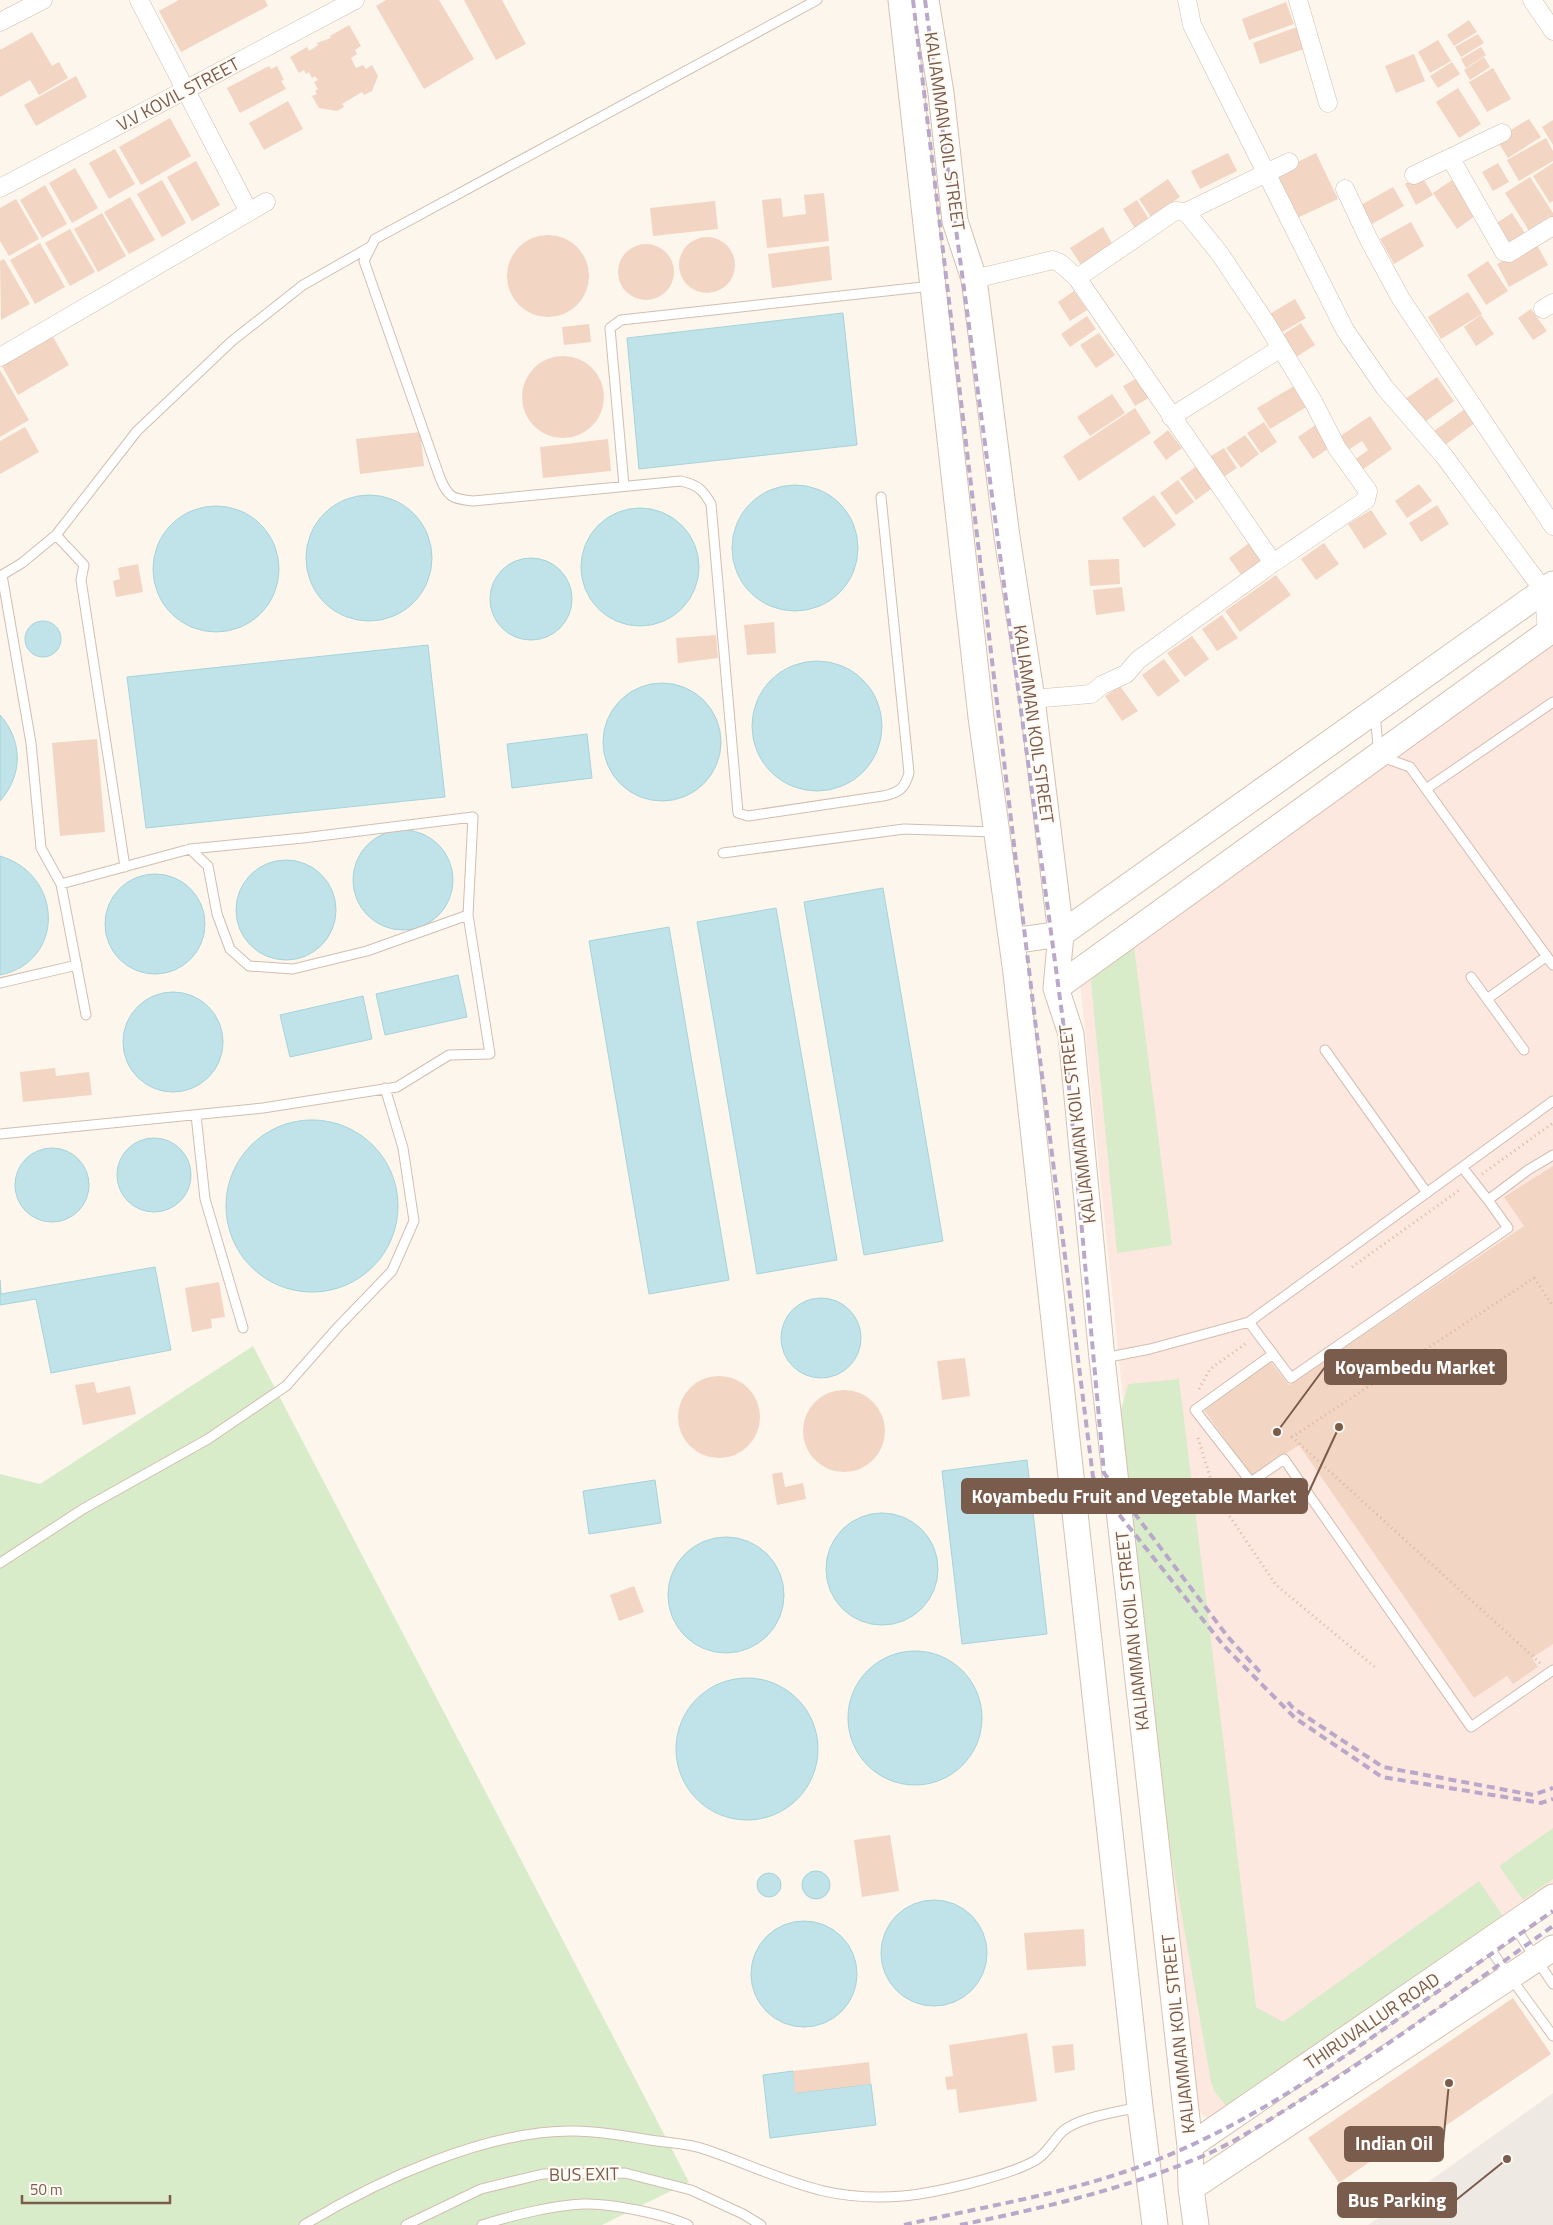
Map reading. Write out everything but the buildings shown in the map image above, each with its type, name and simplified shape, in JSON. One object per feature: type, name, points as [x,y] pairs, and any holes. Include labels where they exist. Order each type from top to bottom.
[{"type":"main road","name":"KALIAMMAN KOIL STREET","points":[[901,0],[935,285],[981,716],[1016,973],[1140,2107],[1155,2225]]},
{"type":"main road","name":"KALIAMMAN KOIL STREET","points":[[926,0],[941,93],[955,221],[974,279],[1007,537],[1032,698],[1061,934],[1056,988],[1071,1034],[1102,1358],[1190,2146],[1191,2188],[1196,2225]]},
{"type":"main road","points":[[1012,940],[1061,934],[1375,713],[1548,588]]},
{"type":"main road","points":[[1016,973],[1056,988],[1550,631]]},
{"type":"main road","name":"THIRUVALLUR ROAD","points":[[1190,2146],[1553,1897]]},
{"type":"main road","points":[[1191,2188],[1544,1954]]},
{"type":"street","points":[[0,22],[43,0]]},
{"type":"street","points":[[140,0],[249,212]]},
{"type":"street","name":"V.V KOVIL STREET","points":[[0,188],[355,0]]},
{"type":"street","points":[[1187,0],[1192,25],[1345,330],[1385,388],[1444,456],[1548,588],[1550,631]]},
{"type":"street","points":[[1298,0],[1328,103]]},
{"type":"street","points":[[1532,0],[1553,31]]},
{"type":"street","points":[[1414,175],[1502,133]]},
{"type":"street","points":[[1451,159],[1504,252],[1509,253],[1553,226]]},
{"type":"street","points":[[1077,278],[1175,211],[1186,212],[1289,162]]},
{"type":"street","points":[[1345,189],[1369,240],[1401,299],[1553,526]]},
{"type":"street","points":[[0,357],[266,202]]},
{"type":"street","points":[[1032,698],[1091,694],[1102,684],[1126,674],[1138,660],[1273,563],[1366,500],[1368,494],[1337,448],[1314,403],[1281,348],[1220,254],[1186,212]]},
{"type":"street","points":[[974,279],[1053,260],[1060,263],[1077,278],[1273,563]]},
{"type":"street","points":[[1171,417],[1281,348]]},
{"type":"lane","points":[[817,0],[375,239],[364,261],[445,491],[455,499],[473,501],[681,481],[694,484],[703,490],[711,504],[738,813],[748,816],[884,796],[894,794],[905,786],[909,773],[881,497]]},
{"type":"lane","points":[[86,1015],[61,884],[41,848],[30,742],[1,575],[22,563],[56,535],[137,431],[232,341],[304,286],[371,247]]},
{"type":"lane","points":[[624,486],[610,328],[620,320],[935,285]]},
{"type":"lane","points":[[56,535],[84,565],[81,580],[82,590],[125,866]]},
{"type":"lane","points":[[1426,789],[1553,702]]},
{"type":"lane","points":[[1375,713],[1379,756],[1410,767],[1553,965]]},
{"type":"lane","points":[[0,1134],[263,1108],[397,1087],[449,1055],[490,1054],[468,915],[472,817],[303,838],[190,848],[61,884]]},
{"type":"lane","points":[[723,853],[904,829],[998,832]]},
{"type":"lane","points":[[190,848],[208,866],[217,914],[230,949],[249,966],[293,968],[367,951],[468,915]]},
{"type":"lane","points":[[1487,999],[1547,956]]},
{"type":"lane","points":[[0,983],[77,965]]},
{"type":"lane","points":[[1471,977],[1524,1050]]},
{"type":"lane","points":[[1326,1050],[1427,1193]]},
{"type":"lane","points":[[0,1563],[83,1509],[208,1439],[286,1386],[338,1327],[392,1271],[414,1221],[403,1148],[385,1088]]},
{"type":"lane","points":[[1102,1358],[1150,1349],[1249,1322],[1553,1101]]},
{"type":"lane","points":[[196,1114],[205,1199],[243,1328]]},
{"type":"lane","points":[[1488,1200],[1528,1170],[1553,1155]]},
{"type":"lane","points":[[1249,1322],[1291,1378],[1508,1228],[1462,1167]]},
{"type":"lane","points":[[1273,1354],[1195,1410],[1251,1482],[1284,1460],[1471,1726],[1549,1669]]},
{"type":"lane","points":[[1512,1925],[1544,1954],[1553,1984]]},
{"type":"lane","points":[[1485,1944],[1553,2036]]},
{"type":"lane","points":[[304,2225],[375,2186],[459,2151],[530,2135],[574,2131],[624,2135],[704,2149],[788,2182],[823,2192],[854,2196],[904,2196],[977,2181],[1014,2170],[1038,2159],[1064,2131],[1086,2120],[1140,2107]]},
{"type":"lane","name":"BUS EXIT","points":[[406,2225],[481,2189],[525,2178],[543,2174],[625,2173],[691,2190],[743,2214],[761,2225]]},
{"type":"lane","points":[[482,2225],[509,2216],[583,2204],[628,2209],[688,2225]]},
{"type":"path","points":[[1346,1272],[1553,1123]]},
{"type":"path","points":[[1549,1669],[1292,1437],[1534,1278],[1553,1306]]},
{"type":"path","points":[[1197,1393],[1210,1369],[1259,1334]]},
{"type":"path","points":[[1196,1431],[1216,1496],[1276,1584],[1376,1668]]},
{"type":"shaded area","points":[[1553,638],[1553,1891],[1211,2121],[1200,2113],[1196,2106],[1078,962]]},
{"type":"shaded area","points":[[1553,2093],[1553,2225],[1368,2225]]},
{"type":"green space","points":[[1133,938],[1172,1245],[1117,1253],[1091,982],[1094,971]]},
{"type":"green space","points":[[253,1346],[689,2182],[602,2225],[0,2225],[0,1474],[40,1484]]},
{"type":"green space","points":[[1179,1379],[1256,2007],[1283,2022],[1479,1881],[1503,1916],[1232,2113],[1214,2091],[1211,2082],[1104,1473],[1128,1384]]},
{"type":"green space","points":[[1553,1828],[1553,1879],[1523,1900],[1499,1866]]},
{"type":"water","points":[[843,313],[857,445],[639,469],[627,338]]},
{"type":"water","points":[[795,485],[819,490],[839,504],[853,524],[858,548],[853,572],[839,592],[819,606],[795,611],[771,606],[751,592],[737,572],[732,548],[737,524],[751,504],[771,490]]},
{"type":"water","points":[[369,495],[393,500],[413,514],[427,534],[432,558],[427,582],[413,602],[393,616],[369,621],[345,616],[325,602],[311,582],[306,558],[311,534],[325,514],[345,500]]},
{"type":"water","points":[[216,506],[240,511],[260,525],[274,545],[279,569],[274,593],[260,613],[240,627],[216,632],[192,627],[172,613],[158,593],[153,569],[158,545],[172,525],[192,511]]},
{"type":"water","points":[[640,508],[663,512],[682,525],[695,544],[699,567],[695,590],[682,609],[663,622],[640,626],[617,622],[598,609],[585,590],[581,567],[585,544],[598,525],[617,512]]},
{"type":"water","points":[[531,558],[547,561],[560,570],[569,583],[572,599],[569,615],[560,628],[547,637],[531,640],[515,637],[502,628],[493,615],[490,599],[493,583],[502,570],[515,561]]},
{"type":"water","points":[[43,621],[50,622],[56,626],[60,632],[60,646],[56,652],[50,656],[43,657],[36,656],[30,652],[26,646],[25,639],[26,632],[30,626],[36,622]]},
{"type":"water","points":[[428,645],[445,797],[146,828],[127,677]]},
{"type":"water","points":[[817,661],[830,662],[842,666],[863,680],[877,701],[881,713],[881,739],[877,751],[863,772],[842,786],[830,790],[817,791],[804,790],[792,786],[771,772],[757,751],[753,739],[752,726],[753,713],[757,701],[771,680],[792,666],[804,662]]},
{"type":"water","points":[[662,683],[685,687],[704,700],[717,719],[721,742],[717,765],[704,784],[685,797],[662,801],[639,797],[620,784],[607,765],[603,742],[607,719],[620,700],[639,687]]},
{"type":"water","points":[[0,715],[8,725],[13,736],[17,758],[13,780],[8,791],[0,801]]},
{"type":"water","points":[[587,734],[592,778],[512,788],[507,744]]},
{"type":"water","points":[[403,830],[422,833],[439,844],[450,861],[453,880],[450,899],[439,916],[422,927],[403,930],[384,927],[367,916],[356,899],[353,880],[356,861],[367,844],[384,833]]},
{"type":"water","points":[[0,856],[21,866],[36,881],[45,899],[48,918],[45,937],[36,954],[21,967],[0,975]]},
{"type":"water","points":[[286,860],[305,863],[322,874],[333,891],[336,910],[333,929],[322,946],[305,957],[286,960],[267,957],[250,946],[239,929],[236,910],[239,891],[250,874],[267,863]]},
{"type":"water","points":[[155,874],[174,877],[191,888],[202,905],[205,924],[202,943],[191,960],[174,971],[155,974],[136,971],[119,960],[108,943],[105,924],[108,905],[119,888],[136,877]]},
{"type":"water","points":[[883,888],[943,1241],[864,1255],[804,902]]},
{"type":"water","points":[[776,908],[837,1260],[757,1274],[697,922]]},
{"type":"water","points":[[669,927],[729,1280],[649,1294],[589,941]]},
{"type":"water","points":[[458,975],[467,1017],[385,1035],[376,994]]},
{"type":"water","points":[[173,992],[192,995],[209,1006],[220,1023],[223,1042],[220,1061],[209,1078],[192,1089],[173,1092],[154,1089],[137,1078],[126,1061],[123,1042],[126,1023],[137,1006],[154,995]]},
{"type":"water","points":[[363,996],[372,1039],[290,1057],[280,1015]]},
{"type":"water","points":[[320,1120],[337,1123],[353,1130],[367,1139],[379,1151],[395,1181],[398,1206],[397,1223],[392,1239],[379,1261],[367,1273],[337,1289],[304,1292],[287,1289],[271,1282],[257,1273],[245,1261],[229,1231],[226,1198],[229,1181],[236,1165],[245,1151],[257,1139],[287,1123]]},
{"type":"water","points":[[154,1138],[175,1144],[185,1154],[191,1175],[185,1196],[175,1206],[154,1212],[133,1206],[123,1196],[117,1175],[123,1154],[133,1144]]},
{"type":"water","points":[[52,1148],[73,1154],[83,1164],[89,1185],[83,1206],[73,1216],[52,1222],[31,1216],[21,1206],[15,1185],[21,1164],[31,1154]]},
{"type":"water","points":[[155,1267],[171,1350],[51,1373],[36,1299],[0,1305],[0,1280],[1,1294]]},
{"type":"water","points":[[821,1298],[836,1301],[849,1310],[858,1323],[861,1338],[858,1353],[849,1366],[836,1375],[821,1378],[806,1375],[793,1366],[784,1353],[781,1338],[784,1323],[793,1310],[806,1301]]},
{"type":"water","points":[[1027,1460],[1047,1634],[962,1644],[942,1471]]},
{"type":"water","points":[[655,1480],[661,1523],[589,1534],[583,1491]]},
{"type":"water","points":[[882,1513],[904,1517],[922,1529],[934,1547],[938,1569],[934,1591],[922,1609],[904,1621],[882,1625],[860,1621],[842,1609],[830,1591],[826,1569],[830,1547],[842,1529],[860,1517]]},
{"type":"water","points":[[726,1537],[748,1541],[767,1554],[780,1573],[784,1595],[780,1617],[767,1636],[748,1649],[726,1653],[704,1649],[685,1636],[672,1617],[668,1595],[672,1573],[685,1554],[704,1541]]},
{"type":"water","points":[[915,1651],[941,1656],[952,1662],[962,1671],[971,1681],[977,1692],[982,1718],[977,1744],[971,1755],[962,1765],[952,1774],[941,1780],[915,1785],[889,1780],[878,1774],[868,1765],[859,1755],[853,1744],[848,1718],[853,1692],[859,1681],[868,1671],[878,1662],[889,1656]]},
{"type":"water","points":[[747,1678],[761,1679],[774,1683],[797,1699],[813,1722],[817,1735],[817,1763],[813,1776],[797,1799],[774,1815],[761,1819],[747,1820],[733,1819],[720,1815],[697,1799],[681,1776],[677,1763],[676,1749],[677,1735],[681,1722],[697,1699],[720,1683],[733,1679]]},
{"type":"water","points":[[816,1871],[826,1875],[830,1885],[826,1895],[816,1899],[806,1895],[802,1885],[806,1875]]},
{"type":"water","points":[[769,1873],[774,1874],[780,1880],[780,1890],[774,1896],[769,1897],[764,1896],[758,1890],[757,1885],[758,1880],[764,1874]]},
{"type":"water","points":[[934,1900],[954,1904],[971,1916],[983,1933],[987,1953],[983,1973],[971,1990],[954,2002],[934,2006],[914,2002],[897,1990],[885,1973],[881,1953],[885,1933],[897,1916],[914,1904]]},
{"type":"water","points":[[804,1921],[824,1925],[841,1937],[853,1954],[857,1974],[853,1994],[841,2011],[824,2023],[804,2027],[784,2023],[767,2011],[755,1994],[751,1974],[755,1954],[767,1937],[784,1925]]},
{"type":"water","points":[[793,2071],[796,2093],[871,2084],[876,2125],[770,2138],[763,2075]]},
{"type":"railway","points":[[913,0],[1035,1020],[1093,1477],[1109,1502],[1224,1646],[1295,1718],[1382,1777],[1541,1803],[1553,1799]]},
{"type":"railway","points":[[925,0],[1063,1021],[1104,1473],[1228,1637],[1260,1672]]},
{"type":"railway","points":[[1288,1702],[1293,1708],[1383,1767],[1533,1795],[1553,1788]]},
{"type":"railway","points":[[904,2225],[1070,2188],[1124,2172],[1197,2142],[1267,2106],[1333,2064],[1553,1911]]},
{"type":"railway","points":[[960,2225],[1022,2212],[1114,2188],[1174,2168],[1216,2150],[1265,2123],[1365,2059],[1553,1926]]},
{"type":"place","name":"Koyambedu Fruit and Vegetable Market","points":[[1339,1427]]},
{"type":"place","name":"Koyambedu Market","points":[[1277,1432]]},
{"type":"place","name":"Indian Oil","points":[[1449,2083]]},
{"type":"place","name":"Bus Parking","points":[[1507,2159]]}]
